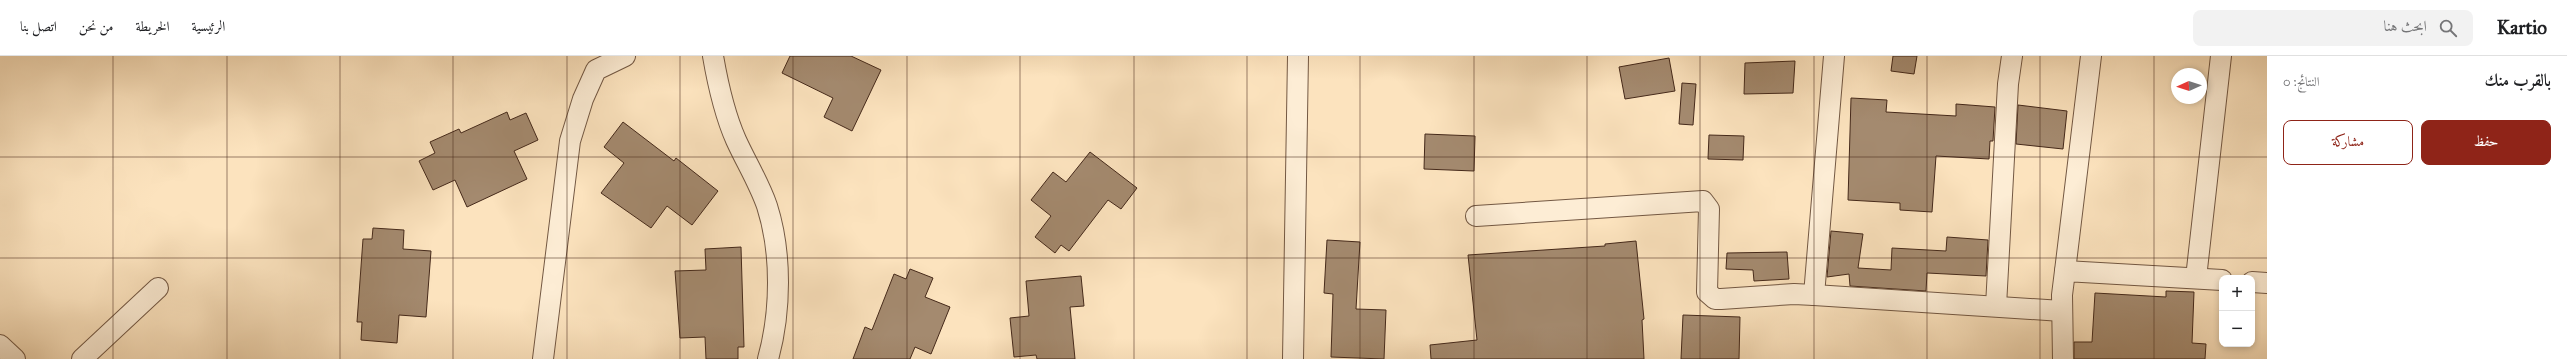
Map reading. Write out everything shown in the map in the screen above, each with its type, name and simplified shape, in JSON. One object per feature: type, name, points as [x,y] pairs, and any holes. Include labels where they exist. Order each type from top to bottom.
[{"type":"street","points":[[543,359],[570,141],[583,99],[596,70],[625,56]]},
{"type":"street","points":[[713,56],[720,99],[736,140],[767,206],[774,239],[778,279],[775,317],[768,359]]},
{"type":"street","points":[[1293,359],[1298,56]]},
{"type":"street","points":[[1814,295],[1834,56]]},
{"type":"street","points":[[1996,306],[2008,84],[2012,56]]},
{"type":"street","points":[[2063,359],[2062,311],[2065,271],[2091,56]]},
{"type":"street","points":[[2196,278],[2221,56]]},
{"type":"street","points":[[1476,216],[1703,201],[1708,209],[1707,292],[1711,297],[1721,300],[1794,294],[2062,311]]},
{"type":"street","points":[[2065,271],[2219,280]]},
{"type":"street","points":[[2255,282],[2267,283]]},
{"type":"street","points":[[82,359],[158,288]]},
{"type":"street","points":[[0,345],[15,359]]},
{"type":"building","points":[[790,56],[851,56],[881,70],[852,131],[824,117],[833,98],[782,73]]},
{"type":"building","points":[[1893,56],[1917,56],[1914,74],[1891,71]]},
{"type":"building","points":[[1669,58],[1675,91],[1625,99],[1619,67]]},
{"type":"building","points":[[1795,61],[1793,93],[1744,94],[1745,63]]},
{"type":"building","points":[[1682,83],[1696,84],[1693,125],[1679,124]]},
{"type":"building","points":[[1851,98],[1887,100],[1886,112],[1956,116],[1956,104],[1995,107],[1993,141],[1990,141],[1989,159],[1936,156],[1932,212],[1900,210],[1900,203],[1848,200]]},
{"type":"building","points":[[2018,105],[2067,111],[2063,149],[2016,144]]},
{"type":"building","points":[[507,112],[510,120],[526,113],[538,140],[514,151],[527,179],[467,207],[455,180],[433,190],[419,161],[435,153],[430,142],[459,129],[461,133]]},
{"type":"building","points":[[623,122],[674,161],[676,158],[718,191],[692,225],[667,206],[651,228],[601,193],[624,163],[604,147]]},
{"type":"building","points":[[1425,134],[1475,136],[1474,171],[1424,169]]},
{"type":"building","points":[[1709,135],[1744,136],[1743,160],[1708,159]]},
{"type":"building","points":[[1090,152],[1137,188],[1121,209],[1108,200],[1069,251],[1061,245],[1055,253],[1035,237],[1051,216],[1031,200],[1053,172],[1066,182]]},
{"type":"building","points":[[373,228],[404,230],[403,249],[431,251],[426,317],[399,315],[397,343],[361,340],[362,322],[357,322],[363,239],[372,239]]},
{"type":"building","points":[[1831,231],[1863,234],[1858,268],[1891,270],[1892,248],[1946,251],[1947,237],[1988,240],[1986,276],[1927,273],[1926,291],[1850,286],[1849,274],[1827,277]]},
{"type":"building","points":[[1327,240],[1360,242],[1356,309],[1386,310],[1384,359],[1331,357],[1333,294],[1324,293]]},
{"type":"building","points":[[1636,241],[1644,319],[1642,320],[1644,359],[1431,359],[1430,345],[1477,340],[1468,255],[1605,246],[1605,244]]},
{"type":"building","points":[[741,247],[744,347],[738,347],[738,359],[706,359],[705,337],[680,338],[675,271],[706,270],[705,249]]},
{"type":"building","points":[[1787,252],[1789,279],[1754,281],[1753,270],[1726,269],[1727,253]]},
{"type":"building","points":[[910,269],[933,278],[925,297],[950,307],[931,354],[915,347],[910,359],[853,359],[865,327],[872,330],[894,274],[906,279]]},
{"type":"building","points":[[1081,276],[1084,306],[1070,307],[1075,359],[1037,359],[1036,355],[1014,357],[1010,318],[1029,316],[1026,281]]},
{"type":"building","points":[[2166,291],[2194,292],[2192,343],[2206,344],[2205,359],[2074,359],[2074,342],[2092,342],[2095,293],[2166,297]]},
{"type":"building","points":[[1683,315],[1740,317],[1739,359],[1681,359]]}]
